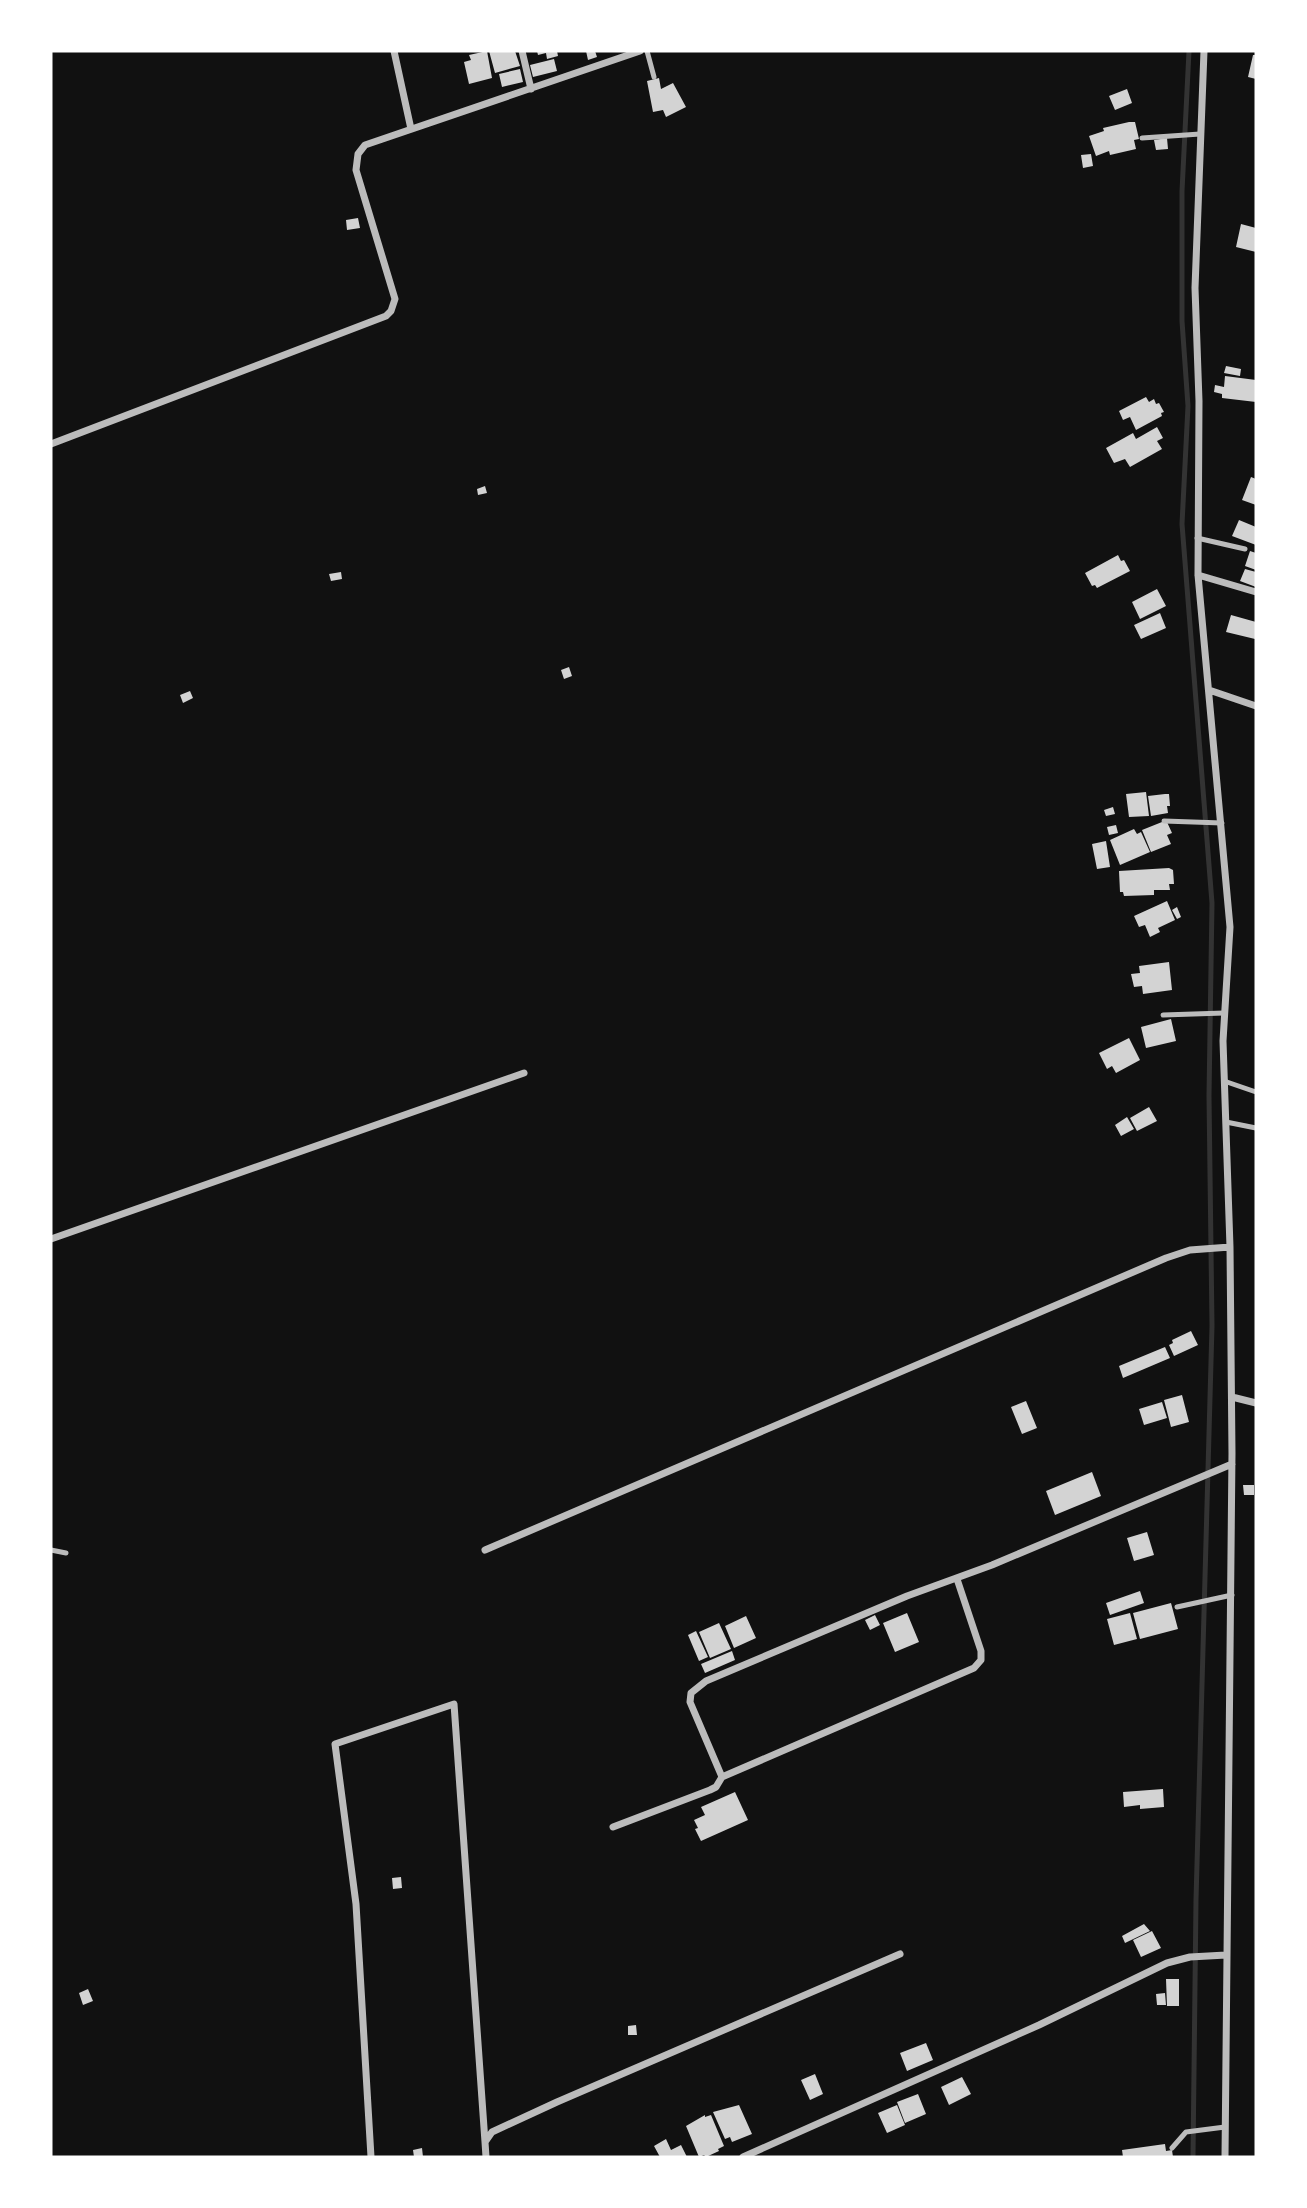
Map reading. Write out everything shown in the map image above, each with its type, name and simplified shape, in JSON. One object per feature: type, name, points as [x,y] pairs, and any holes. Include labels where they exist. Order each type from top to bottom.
[{"type":"street","points":[[394,51],[411,129]]},
{"type":"street","points":[[522,51],[531,89]]},
{"type":"street","points":[[51,444],[386,316],[391,312],[395,299],[358,177],[356,161],[360,150],[369,142],[640,51]]},
{"type":"street","points":[[1203,51],[1195,288],[1199,401],[1198,575],[1230,927],[1224,1013],[1226,1247],[1232,1396],[1225,2157]]},
{"type":"street","points":[[1198,575],[1256,592]]},
{"type":"street","points":[[1209,690],[1256,706]]},
{"type":"street","points":[[51,1239],[524,1073]]},
{"type":"street","points":[[485,1550],[1190,1250],[1226,1247]]},
{"type":"street","points":[[1232,1396],[1256,1403]]},
{"type":"street","points":[[722,1777],[692,1707],[691,1693],[706,1681],[1232,1464]]},
{"type":"street","points":[[613,1827],[710,1790],[716,1787],[722,1777],[974,1668],[981,1660],[981,1651],[957,1579]]},
{"type":"street","points":[[371,2157],[356,1904],[335,1744],[454,1704],[486,2157]]},
{"type":"street","points":[[485,2142],[492,2132],[557,2102],[900,1954]]},
{"type":"street","points":[[743,2157],[1039,2025],[1167,1964],[1190,1956],[1226,1955]]},
{"type":"lane","points":[[647,51],[654,77]]},
{"type":"lane","points":[[1142,138],[1200,134]]},
{"type":"lane","points":[[1197,538],[1245,549]]},
{"type":"lane","points":[[1164,821],[1222,823]]},
{"type":"lane","points":[[1163,1015],[1224,1013]]},
{"type":"lane","points":[[1224,1081],[1256,1092]]},
{"type":"lane","points":[[1226,1122],[1256,1128]]},
{"type":"lane","points":[[51,1550],[66,1553]]},
{"type":"lane","points":[[1177,1607],[1232,1595]]},
{"type":"lane","points":[[1172,2148],[1183,2134],[1191,2130],[1225,2127]]},
{"type":"building","points":[[487,51],[492,78],[469,84],[464,62],[471,60],[469,55]]},
{"type":"building","points":[[489,51],[515,51],[520,66],[495,73]]},
{"type":"building","points":[[537,51],[557,51],[558,56],[547,59],[546,53],[538,55]]},
{"type":"building","points":[[586,51],[595,51],[597,57],[588,60]]},
{"type":"building","points":[[1253,55],[1256,55],[1256,79],[1248,77]]},
{"type":"building","points":[[554,59],[557,71],[533,77],[530,65]]},
{"type":"building","points":[[520,69],[523,82],[502,87],[499,74]]},
{"type":"building","points":[[659,78],[661,89],[673,83],[686,107],[666,117],[663,110],[653,112],[647,81]]},
{"type":"building","points":[[1127,89],[1132,103],[1115,110],[1109,96]]},
{"type":"building","points":[[1135,122],[1139,139],[1134,140],[1136,149],[1110,155],[1109,151],[1096,156],[1089,136],[1104,131],[1103,128]]},
{"type":"building","points":[[1167,138],[1168,149],[1156,150],[1154,140]]},
{"type":"building","points":[[1091,154],[1093,166],[1083,168],[1081,155]]},
{"type":"building","points":[[358,218],[360,228],[347,230],[346,220]]},
{"type":"building","points":[[1241,224],[1256,228],[1256,252],[1236,247]]},
{"type":"building","points":[[1226,366],[1241,369],[1240,376],[1224,373]]},
{"type":"building","points":[[1225,376],[1256,380],[1256,402],[1222,398],[1222,394],[1214,392],[1215,385],[1224,387]]},
{"type":"building","points":[[1146,397],[1149,402],[1154,399],[1156,404],[1159,403],[1164,412],[1161,413],[1162,416],[1136,430],[1130,417],[1123,420],[1119,411]]},
{"type":"building","points":[[1157,427],[1163,438],[1157,441],[1162,449],[1130,467],[1125,459],[1114,463],[1106,448],[1133,433],[1136,439]]},
{"type":"building","points":[[1251,477],[1256,479],[1256,505],[1242,500]]},
{"type":"building","points":[[485,486],[487,493],[478,495],[477,489]]},
{"type":"building","points":[[1239,520],[1256,527],[1256,545],[1232,536]]},
{"type":"building","points":[[1250,551],[1256,553],[1256,570],[1245,566]]},
{"type":"building","points":[[1118,555],[1130,571],[1097,588],[1092,586],[1085,573]]},
{"type":"building","points":[[1245,569],[1256,572],[1256,587],[1240,581]]},
{"type":"building","points":[[341,572],[342,579],[331,581],[329,574]]},
{"type":"building","points":[[1157,589],[1166,606],[1140,619],[1132,602]]},
{"type":"building","points":[[1160,613],[1166,628],[1141,639],[1134,625]]},
{"type":"building","points":[[1231,615],[1256,622],[1255,639],[1226,632]]},
{"type":"building","points":[[569,667],[572,676],[564,679],[561,670]]},
{"type":"building","points":[[190,691],[193,698],[183,703],[180,695]]},
{"type":"building","points":[[1146,792],[1149,816],[1129,817],[1126,794]]},
{"type":"building","points":[[1169,794],[1168,813],[1151,816],[1148,796]]},
{"type":"building","points":[[1113,807],[1115,814],[1106,816],[1104,810]]},
{"type":"building","points":[[1167,822],[1172,833],[1167,835],[1171,844],[1151,852],[1142,830]]},
{"type":"building","points":[[1116,825],[1118,833],[1109,835],[1107,827]]},
{"type":"building","points":[[1134,829],[1137,834],[1141,832],[1150,852],[1120,865],[1110,840]]},
{"type":"building","points":[[1106,841],[1110,867],[1097,869],[1092,844]]},
{"type":"building","points":[[1173,870],[1174,884],[1169,884],[1170,890],[1154,890],[1154,895],[1124,896],[1123,892],[1120,892],[1119,871]]},
{"type":"building","points":[[1167,901],[1175,920],[1158,928],[1160,932],[1150,937],[1145,925],[1139,927],[1134,916]]},
{"type":"building","points":[[1177,907],[1181,917],[1177,919],[1172,910]]},
{"type":"building","points":[[1169,962],[1172,990],[1143,994],[1142,986],[1134,987],[1131,974],[1140,973],[1139,966]]},
{"type":"building","points":[[1171,1019],[1176,1041],[1146,1048],[1141,1027]]},
{"type":"building","points":[[1129,1038],[1140,1060],[1116,1073],[1112,1066],[1107,1069],[1099,1053]]},
{"type":"building","points":[[1149,1107],[1157,1121],[1137,1131],[1130,1118]]},
{"type":"building","points":[[1127,1117],[1134,1129],[1121,1136],[1115,1125]]},
{"type":"building","points":[[1191,1331],[1198,1345],[1174,1356],[1169,1345],[1173,1343],[1172,1340]]},
{"type":"building","points":[[1165,1347],[1170,1358],[1123,1378],[1119,1366]]},
{"type":"building","points":[[1182,1395],[1189,1422],[1171,1427],[1164,1400]]},
{"type":"building","points":[[1026,1401],[1037,1428],[1022,1434],[1011,1407]]},
{"type":"building","points":[[1162,1402],[1167,1418],[1144,1425],[1139,1409]]},
{"type":"building","points":[[1092,1472],[1101,1496],[1055,1515],[1046,1491]]},
{"type":"building","points":[[1243,1485],[1254,1485],[1254,1495],[1244,1495]]},
{"type":"building","points":[[1147,1532],[1154,1555],[1134,1561],[1127,1538]]},
{"type":"building","points":[[1140,1591],[1144,1603],[1110,1615],[1106,1603]]},
{"type":"building","points":[[1171,1603],[1178,1629],[1140,1639],[1133,1613]]},
{"type":"building","points":[[907,1613],[919,1642],[895,1652],[883,1623]]},
{"type":"building","points":[[1130,1613],[1137,1639],[1114,1645],[1107,1619]]},
{"type":"building","points":[[875,1615],[880,1625],[870,1630],[865,1620]]},
{"type":"building","points":[[746,1616],[756,1638],[734,1648],[725,1626]]},
{"type":"building","points":[[719,1623],[731,1649],[710,1658],[699,1632]]},
{"type":"building","points":[[696,1631],[708,1657],[699,1661],[688,1635]]},
{"type":"building","points":[[732,1651],[735,1660],[705,1673],[701,1664]]},
{"type":"building","points":[[1163,1789],[1164,1807],[1124,1807],[1123,1792]]},
{"type":"building","points":[[735,1792],[748,1820],[701,1841],[694,1820],[705,1815],[701,1807]]},
{"type":"building","points":[[401,1877],[402,1888],[393,1889],[392,1878]]},
{"type":"building","points":[[1144,1924],[1150,1931],[1125,1943],[1122,1936]]},
{"type":"building","points":[[1152,1931],[1161,1948],[1141,1957],[1133,1940]]},
{"type":"building","points":[[1166,1979],[1179,1979],[1179,2006],[1167,2006]]},
{"type":"building","points":[[88,1989],[93,2001],[83,2005],[79,1993]]},
{"type":"building","points":[[1165,1993],[1166,2005],[1157,2005],[1156,1994]]},
{"type":"building","points":[[636,2025],[637,2035],[628,2035],[628,2026]]},
{"type":"building","points":[[926,2043],[933,2060],[907,2071],[900,2053]]},
{"type":"building","points":[[815,2074],[823,2094],[810,2100],[801,2080]]},
{"type":"building","points":[[962,2077],[971,2094],[949,2105],[941,2087]]},
{"type":"building","points":[[918,2094],[926,2114],[905,2123],[897,2102]]},
{"type":"building","points":[[739,2105],[752,2134],[732,2142],[730,2137],[725,2139],[713,2112]]},
{"type":"building","points":[[897,2105],[905,2125],[887,2133],[878,2113]]},
{"type":"building","points":[[705,2115],[711,2115],[724,2146],[706,2157],[699,2157],[686,2126]]},
{"type":"building","points":[[666,2139],[671,2150],[681,2145],[687,2157],[660,2157],[654,2146]]},
{"type":"building","points":[[1165,2144],[1166,2151],[1172,2150],[1173,2157],[1123,2157],[1122,2150]]},
{"type":"building","points":[[422,2148],[423,2157],[414,2157],[413,2150]]},
{"type":"waterway","points":[[1189,51],[1182,191],[1182,321],[1188,406],[1182,524],[1212,903],[1209,1096],[1212,1326],[1196,1900],[1193,2157]]}]
